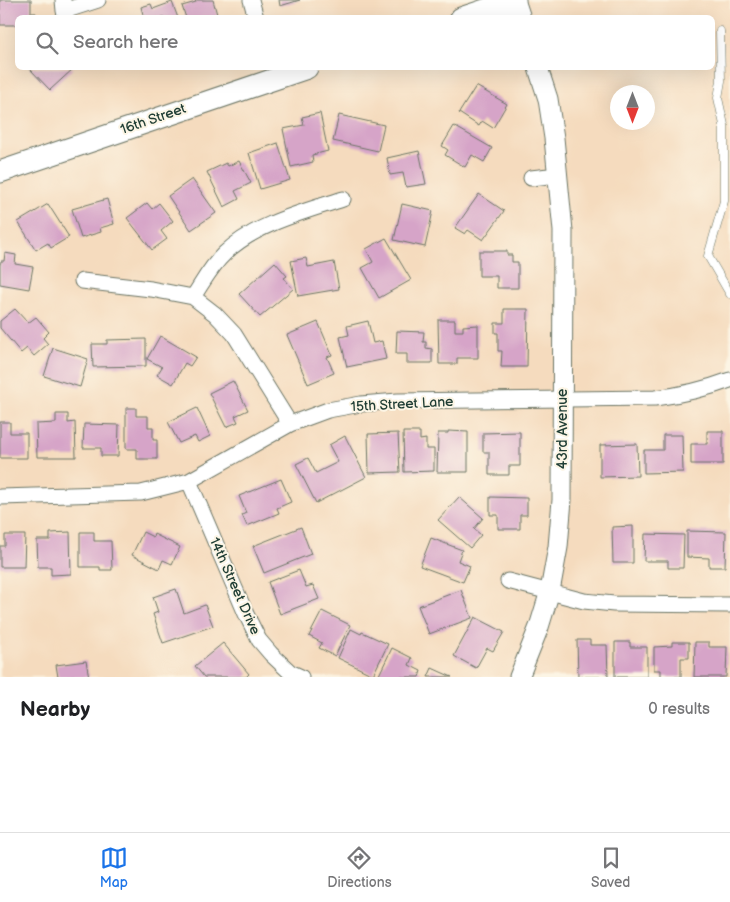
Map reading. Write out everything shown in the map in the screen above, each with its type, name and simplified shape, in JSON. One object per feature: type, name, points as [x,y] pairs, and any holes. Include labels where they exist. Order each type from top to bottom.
[{"type":"main road","points":[[470,15],[515,0]]},
{"type":"main road","name":"16th Street","points":[[0,172],[275,72],[291,70]]},
{"type":"street","points":[[63,0],[64,11],[98,0]]},
{"type":"street","points":[[251,0],[255,15]]},
{"type":"street","points":[[515,0],[520,15]]},
{"type":"street","name":"43rd Avenue","points":[[522,676],[550,591],[558,547],[562,500],[563,231],[554,138],[548,99],[539,70]]},
{"type":"street","points":[[530,178],[558,175]]},
{"type":"street","points":[[193,297],[215,264],[226,252],[246,238],[277,222],[343,199]]},
{"type":"street","points":[[82,282],[151,289],[193,297],[215,314],[234,334],[290,424]]},
{"type":"street","name":"15th Street Lane","points":[[0,497],[141,492],[189,481],[290,424],[328,410],[361,404],[398,401],[654,398],[677,395],[730,380]]},
{"type":"street","name":"14th Street Drive","points":[[189,481],[259,640],[292,675]]},
{"type":"street","points":[[508,581],[584,601],[614,604],[730,605]]},
{"type":"lane","points":[[720,31],[721,81],[718,98],[724,125],[724,201],[708,256],[730,294]]},
{"type":"building","points":[[0,0],[31,0],[31,13],[36,13],[36,15],[15,15],[15,25],[0,25]]},
{"type":"building","points":[[195,0],[213,0],[217,15],[185,15],[182,6],[196,2]]},
{"type":"building","points":[[279,0],[300,0],[280,6]]},
{"type":"building","points":[[172,2],[177,15],[143,15],[141,7],[151,4],[153,9]]},
{"type":"building","points":[[31,70],[72,70],[50,90]]},
{"type":"building","points":[[476,86],[507,104],[493,128],[482,121],[479,126],[459,113]]},
{"type":"building","points":[[320,113],[328,151],[312,155],[313,162],[291,167],[283,129],[304,125],[302,117]]},
{"type":"building","points":[[339,115],[384,125],[378,151],[333,141]]},
{"type":"building","points":[[454,126],[492,148],[484,162],[472,155],[465,167],[445,155],[448,150],[442,146]]},
{"type":"building","points":[[278,143],[290,180],[260,189],[249,153]]},
{"type":"building","points":[[419,151],[426,184],[406,187],[403,173],[390,175],[387,158]]},
{"type":"building","points":[[239,161],[251,183],[235,191],[239,199],[224,207],[207,172],[226,163],[228,166]]},
{"type":"building","points":[[192,179],[216,213],[191,230],[168,196]]},
{"type":"building","points":[[479,194],[504,211],[483,240],[468,230],[465,234],[455,228]]},
{"type":"building","points":[[107,199],[114,224],[100,228],[101,232],[81,238],[72,209]]},
{"type":"building","points":[[147,203],[152,209],[159,203],[173,221],[161,231],[167,239],[152,250],[127,218]]},
{"type":"building","points":[[48,204],[69,237],[51,248],[48,243],[36,250],[18,222]]},
{"type":"building","points":[[402,204],[433,211],[425,247],[394,240]]},
{"type":"building","points":[[386,238],[411,280],[379,298],[362,268],[373,262],[366,249]]},
{"type":"building","points":[[479,251],[507,251],[507,255],[512,255],[512,262],[518,262],[518,288],[497,288],[497,276],[479,276]]},
{"type":"building","points":[[5,253],[16,255],[15,264],[33,267],[29,289],[0,284],[0,265],[1,261],[4,261]]},
{"type":"building","points":[[306,258],[308,267],[334,262],[339,289],[298,296],[291,261]]},
{"type":"building","points":[[275,262],[287,276],[284,278],[293,289],[260,317],[239,294]]},
{"type":"building","points":[[15,309],[28,323],[36,317],[49,332],[43,338],[48,344],[34,356],[27,348],[21,353],[0,328],[0,321]]},
{"type":"building","points":[[504,309],[528,309],[527,367],[501,367],[502,351],[498,351],[498,333],[495,333],[495,323],[504,323]]},
{"type":"building","points":[[438,320],[455,320],[455,331],[463,331],[463,326],[478,325],[478,358],[457,358],[457,364],[439,364]]},
{"type":"building","points":[[368,321],[373,343],[382,341],[386,359],[347,367],[340,337],[349,335],[347,326]]},
{"type":"building","points":[[318,322],[332,355],[327,357],[334,373],[308,384],[287,335]]},
{"type":"building","points":[[397,331],[424,332],[423,342],[426,342],[426,348],[432,349],[432,363],[407,363],[407,354],[396,354]]},
{"type":"building","points":[[160,336],[196,357],[190,366],[185,363],[173,384],[157,375],[162,367],[147,359]]},
{"type":"building","points":[[146,339],[146,366],[93,367],[92,344],[107,344],[107,340]]},
{"type":"building","points":[[53,348],[88,359],[80,387],[44,376]]},
{"type":"building","points":[[233,381],[248,410],[235,416],[238,422],[226,427],[209,393]]},
{"type":"building","points":[[126,408],[136,408],[136,416],[148,416],[148,427],[153,427],[153,440],[157,440],[157,459],[137,459],[137,449],[126,449]]},
{"type":"building","points":[[197,408],[210,436],[198,442],[195,436],[179,443],[168,422]]},
{"type":"building","points":[[56,414],[68,414],[68,423],[75,422],[76,457],[37,457],[36,424],[56,423]]},
{"type":"building","points":[[0,422],[10,422],[10,433],[27,433],[27,458],[0,458]]},
{"type":"building","points":[[84,424],[119,425],[118,456],[101,456],[101,448],[83,448]]},
{"type":"building","points":[[448,431],[468,432],[468,472],[437,472],[438,433],[448,433]]},
{"type":"building","points":[[707,431],[723,431],[723,464],[691,464],[691,444],[707,444]]},
{"type":"building","points":[[403,432],[420,432],[420,440],[426,439],[426,449],[434,449],[434,471],[404,472]]},
{"type":"building","points":[[520,432],[520,466],[509,466],[509,475],[489,475],[489,452],[483,452],[483,433]]},
{"type":"building","points":[[398,433],[400,472],[369,473],[368,434]]},
{"type":"building","points":[[663,435],[682,435],[683,472],[644,473],[644,450],[663,450]]},
{"type":"building","points":[[345,436],[366,477],[316,503],[296,464],[308,458],[316,473],[338,462],[329,445]]},
{"type":"building","points":[[637,444],[638,476],[600,477],[600,445]]},
{"type":"building","points":[[281,479],[291,502],[277,508],[279,513],[247,526],[242,515],[246,513],[239,496]]},
{"type":"building","points":[[459,497],[483,518],[474,529],[481,535],[470,548],[438,520]]},
{"type":"building","points":[[490,497],[527,498],[527,515],[520,515],[520,529],[498,529],[498,515],[490,515]]},
{"type":"building","points":[[633,526],[633,563],[613,563],[612,527]]},
{"type":"building","points":[[301,527],[311,554],[264,573],[253,546]]},
{"type":"building","points":[[687,531],[726,532],[725,567],[709,567],[709,558],[687,557]]},
{"type":"building","points":[[70,532],[71,574],[51,575],[51,567],[38,567],[37,540],[50,540],[50,533]]},
{"type":"building","points":[[80,532],[94,532],[94,541],[111,541],[112,570],[100,570],[100,567],[80,567]]},
{"type":"building","points":[[143,532],[153,537],[154,534],[180,547],[172,564],[163,560],[159,569],[132,555]]},
{"type":"building","points":[[645,534],[684,535],[683,568],[668,568],[668,561],[644,561]]},
{"type":"building","points":[[5,535],[25,535],[24,567],[0,567],[0,546],[5,546]]},
{"type":"building","points":[[431,538],[462,550],[458,561],[470,566],[463,582],[420,566]]},
{"type":"building","points":[[299,570],[306,587],[313,585],[319,599],[280,614],[268,582]]},
{"type":"building","points":[[176,589],[184,613],[205,605],[213,626],[163,643],[153,614],[158,612],[153,597]]},
{"type":"building","points":[[461,590],[472,618],[429,634],[418,606]]},
{"type":"building","points":[[322,611],[350,625],[335,656],[319,648],[322,643],[309,636]]},
{"type":"building","points":[[475,617],[504,632],[493,651],[487,648],[476,668],[454,656]]},
{"type":"building","points":[[351,629],[388,644],[373,675],[338,658]]},
{"type":"building","points":[[577,640],[590,640],[590,645],[607,645],[608,677],[578,677]]},
{"type":"building","points":[[615,642],[630,642],[630,647],[647,647],[647,677],[615,677]]},
{"type":"building","points":[[672,642],[689,642],[689,658],[681,658],[681,677],[661,677],[661,670],[654,670],[654,647],[672,646]]},
{"type":"building","points":[[695,642],[709,642],[709,647],[727,647],[726,677],[694,677]]},
{"type":"building","points":[[223,643],[249,674],[246,677],[204,677],[195,666]]},
{"type":"building","points":[[392,648],[412,658],[409,665],[421,671],[419,677],[383,677],[379,675]]},
{"type":"building","points":[[86,661],[89,677],[58,677],[56,665]]},
{"type":"building","points":[[432,668],[452,677],[428,677]]}]
